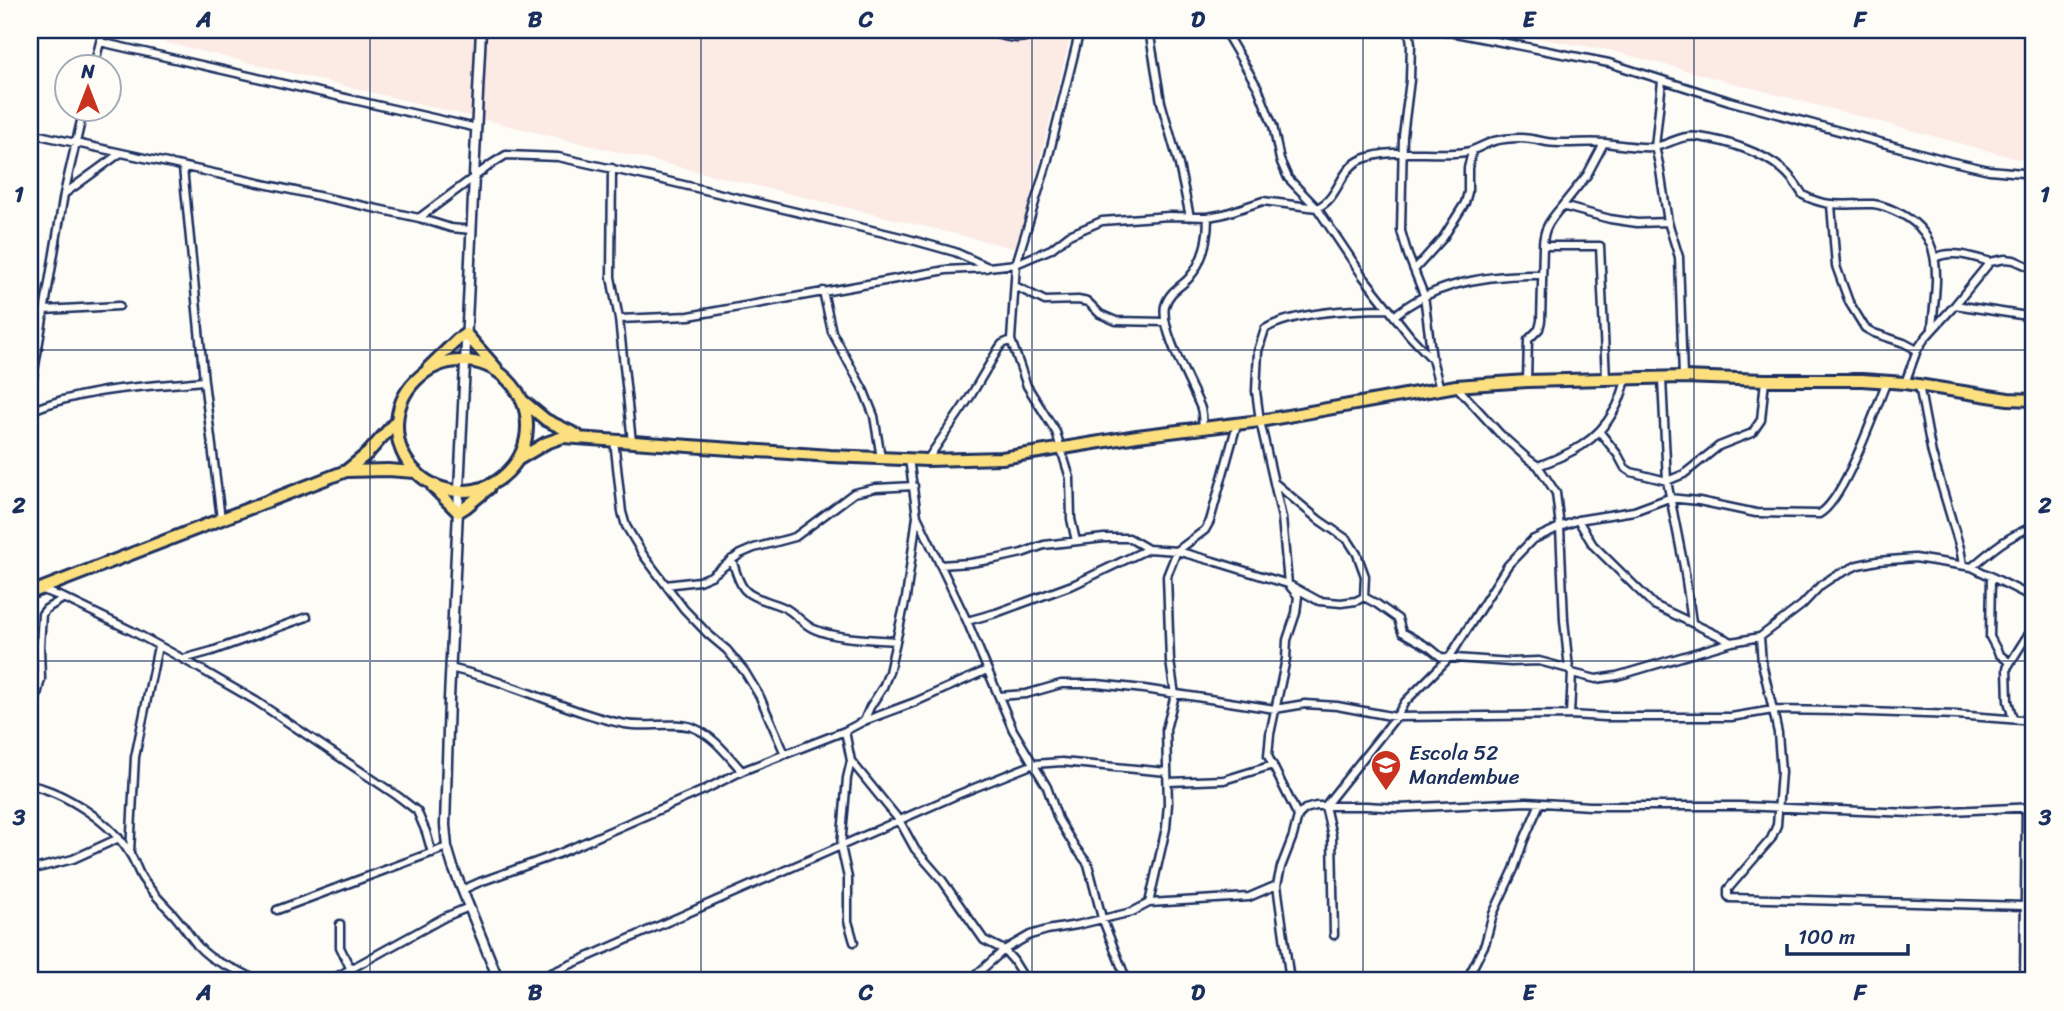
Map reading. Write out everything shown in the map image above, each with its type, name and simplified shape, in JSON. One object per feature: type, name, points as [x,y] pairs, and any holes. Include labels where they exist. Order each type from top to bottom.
[{"type":"main road","points":[[466,334],[500,373],[513,385],[523,401],[528,421],[526,440],[519,459],[508,473],[458,512],[415,472],[404,457],[398,439],[400,404],[419,377],[466,334]]},
{"type":"main road","points":[[419,377],[449,362],[465,361],[500,373]]},
{"type":"main road","points":[[519,459],[546,443],[563,437],[881,458],[1002,458],[1203,427],[1260,421],[1455,386],[1527,381],[1683,377],[1886,381],[2008,399],[2034,400]]},
{"type":"main road","points":[[523,401],[546,420],[582,438]]},
{"type":"main road","points":[[35,591],[346,471],[368,453],[397,420]]},
{"type":"main road","points":[[346,471],[415,472]]},
{"type":"main road","points":[[428,482],[459,492],[494,484]]},
{"type":"street","points":[[98,52],[103,30]]},
{"type":"street","points":[[481,30],[450,668],[445,825],[447,847],[468,907],[499,981]]},
{"type":"street","points":[[981,30],[1027,38],[1037,30]]},
{"type":"street","points":[[1076,541],[1071,519],[1070,478],[1062,449],[1056,432],[1027,386],[1011,340],[1016,264],[1047,163],[1079,33],[1088,30]]},
{"type":"street","points":[[1149,30],[1161,102],[1179,165],[1190,218]]},
{"type":"street","points":[[1224,30],[1258,88],[1273,126],[1280,160],[1288,178],[1317,208],[1348,256],[1388,309],[1432,359]]},
{"type":"street","points":[[1409,30],[1410,80],[1403,153],[1401,231],[1424,295],[1432,359],[1440,389]]},
{"type":"street","points":[[1440,30],[1582,56],[1949,161],[1989,170],[2034,174]]},
{"type":"street","points":[[100,42],[477,128]]},
{"type":"street","points":[[1662,81],[1655,147],[1668,222],[1679,257],[1683,377]]},
{"type":"street","points":[[30,395],[64,194],[81,122]]},
{"type":"street","points":[[30,134],[419,218],[451,228],[472,230]]},
{"type":"street","points":[[618,319],[689,316],[946,270],[1016,264],[1051,249],[1069,235],[1102,221],[1169,216],[1208,217],[1263,201],[1317,208],[1325,205],[1349,167],[1364,159],[1403,153],[1472,152],[1496,140],[1517,138],[1569,144],[1604,143],[1655,147],[1683,136],[1698,137],[1745,150],[1771,161],[1784,171],[1803,195],[1831,205],[1876,204],[1890,208],[1910,220],[1926,235],[1935,258],[1932,328]]},
{"type":"street","points":[[1527,381],[1528,340],[1539,329],[1541,321],[1544,230],[1587,174],[1604,143]]},
{"type":"street","points":[[1415,269],[1443,238],[1465,203],[1472,152]]},
{"type":"street","points":[[64,194],[119,154]]},
{"type":"street","points":[[419,218],[506,155],[558,157],[612,167],[905,238],[955,252],[988,267]]},
{"type":"street","points":[[612,167],[611,277],[632,443]]},
{"type":"street","points":[[183,168],[221,519]]},
{"type":"street","points":[[1831,205],[1836,266],[1849,302],[1865,328],[1905,342],[1917,350]]},
{"type":"street","points":[[1562,206],[1610,219],[1637,223],[1668,222]]},
{"type":"street","points":[[1203,427],[1200,407],[1164,322],[1165,305],[1171,293],[1190,277],[1205,247],[1208,217]]},
{"type":"street","points":[[1543,246],[1600,246],[1606,379]]},
{"type":"street","points":[[1935,258],[1953,254],[1990,262],[2005,259],[2034,269]]},
{"type":"street","points":[[1905,383],[1917,350],[1932,328],[1990,262]]},
{"type":"street","points":[[1394,316],[1424,295],[1483,278],[1542,275]]},
{"type":"street","points":[[1015,286],[1045,301],[1088,302],[1100,314],[1116,321],[1164,322]]},
{"type":"street","points":[[823,291],[832,332],[864,391],[874,416],[881,458]]},
{"type":"street","points":[[1955,305],[2034,317]]},
{"type":"street","points":[[44,310],[119,306]]},
{"type":"street","points":[[1298,816],[1268,756],[1287,640],[1296,613],[1298,596],[1288,584],[1282,519],[1260,421],[1256,368],[1258,351],[1265,329],[1275,322],[1323,312],[1388,309]]},
{"type":"street","points":[[927,460],[970,397],[999,348],[1011,340]]},
{"type":"street","points":[[1662,379],[1669,498],[1675,518],[1692,622]]},
{"type":"street","points":[[1538,466],[1582,447],[1599,431],[1615,411],[1626,380]]},
{"type":"street","points":[[1599,431],[1625,468],[1667,481],[1684,474],[1719,446],[1752,433],[1761,420],[1765,380]]},
{"type":"street","points":[[30,411],[48,403],[109,390],[204,381]]},
{"type":"street","points":[[1325,806],[1405,702],[1449,658],[1508,565],[1532,540],[1578,520],[1634,511],[1669,498],[1699,501],[1756,513],[1813,514],[1827,510],[1852,468],[1886,381]]},
{"type":"street","points":[[1919,385],[1932,454],[1963,565]]},
{"type":"street","points":[[1455,386],[1500,434],[1538,466],[1556,493],[1564,620],[1571,671],[1570,715]]},
{"type":"street","points":[[1149,903],[1166,828],[1166,729],[1175,695],[1170,661],[1167,576],[1177,551],[1205,530],[1210,521],[1237,424]]},
{"type":"street","points":[[614,440],[626,526],[644,556],[684,609],[727,650],[745,672],[760,697],[785,754]]},
{"type":"street","points":[[864,721],[889,672],[906,598],[918,516],[909,459]]},
{"type":"street","points":[[1275,483],[1348,540],[1357,554],[1365,576],[1364,597]]},
{"type":"street","points":[[666,585],[699,581],[754,548],[795,537],[854,493],[876,488],[914,486]]},
{"type":"street","points":[[918,516],[967,621],[1013,730],[1047,786],[1058,819],[1088,864],[1102,918],[1127,981]]},
{"type":"street","points":[[1578,520],[1593,545],[1654,605],[1732,642]]},
{"type":"street","points":[[1972,567],[2012,535],[2034,526]]},
{"type":"street","points":[[940,565],[970,563],[1022,553],[1044,545],[1129,538],[1148,549],[1177,551],[1288,584],[1319,601],[1341,603],[1364,597]]},
{"type":"street","points":[[967,621],[1075,584],[1148,549]]},
{"type":"street","points":[[1364,597],[1398,619],[1402,632],[1441,657],[1511,662],[1539,661],[1596,679],[1617,676],[1732,642],[1760,637],[1802,605],[1821,585],[1858,565],[1877,561],[1906,558],[1972,567],[2034,598]]},
{"type":"street","points":[[732,559],[742,588],[748,594],[786,608],[816,630],[895,641]]},
{"type":"street","points":[[1991,576],[1990,637],[1998,654],[2010,663]]},
{"type":"street","points":[[35,591],[64,598],[132,631],[256,701],[417,811],[432,853]]},
{"type":"street","points":[[30,723],[41,679],[42,614],[64,598]]},
{"type":"street","points":[[183,659],[212,652],[307,617]]},
{"type":"street","points":[[2013,719],[2008,701],[2006,673],[2034,625]]},
{"type":"street","points":[[1760,637],[1762,663],[1778,733],[1781,772],[1777,825],[1771,839],[1728,890],[1728,896],[2024,906]]},
{"type":"street","points":[[130,854],[135,757],[158,646]]},
{"type":"street","points":[[450,668],[512,686],[563,707],[618,722],[697,729],[712,739],[742,771]]},
{"type":"street","points":[[463,890],[558,854],[742,771],[845,731],[987,670]]},
{"type":"street","points":[[999,696],[1026,694],[1061,684],[1085,684],[1144,689],[1275,709],[1306,704],[1337,706],[1396,717],[1731,717],[1773,710],[1852,711],[2034,721]]},
{"type":"street","points":[[845,731],[851,761],[841,846],[848,878],[848,921],[854,942]]},
{"type":"street","points":[[851,761],[899,820],[915,849],[942,880],[984,940],[1004,950],[1027,981]]},
{"type":"street","points":[[533,981],[899,820],[1034,764],[1062,762],[1167,772]]},
{"type":"street","points":[[1168,782],[1224,780],[1273,765]]},
{"type":"street","points":[[30,785],[53,793],[103,822],[120,838],[141,877],[176,916],[197,945],[208,956],[240,970],[256,981]]},
{"type":"street","points":[[1290,981],[1277,885],[1298,816],[1305,809],[1325,806],[1399,808],[1527,802],[1602,806],[1718,805],[1911,813],[2034,807]]},
{"type":"street","points":[[1466,981],[1485,944],[1493,914],[1540,803]]},
{"type":"street","points":[[1325,806],[1332,836],[1334,935]]},
{"type":"street","points":[[2024,981],[2026,807]]},
{"type":"street","points":[[30,870],[73,859],[120,838]]},
{"type":"street","points":[[276,910],[447,847]]},
{"type":"street","points":[[969,981],[1004,950],[1030,935],[1132,912],[1149,903],[1249,897],[1277,885]]},
{"type":"street","points":[[329,981],[468,907]]},
{"type":"street","points":[[340,924],[340,947],[351,970]]},
{"type":"shaded area","points":[[114,30],[1072,30],[1018,249]]},
{"type":"shaded area","points":[[1487,30],[2034,30],[2034,163],[1609,50]]},
{"type":"place","name":"Escola 52 Mandembue","points":[[1386,792]]}]
